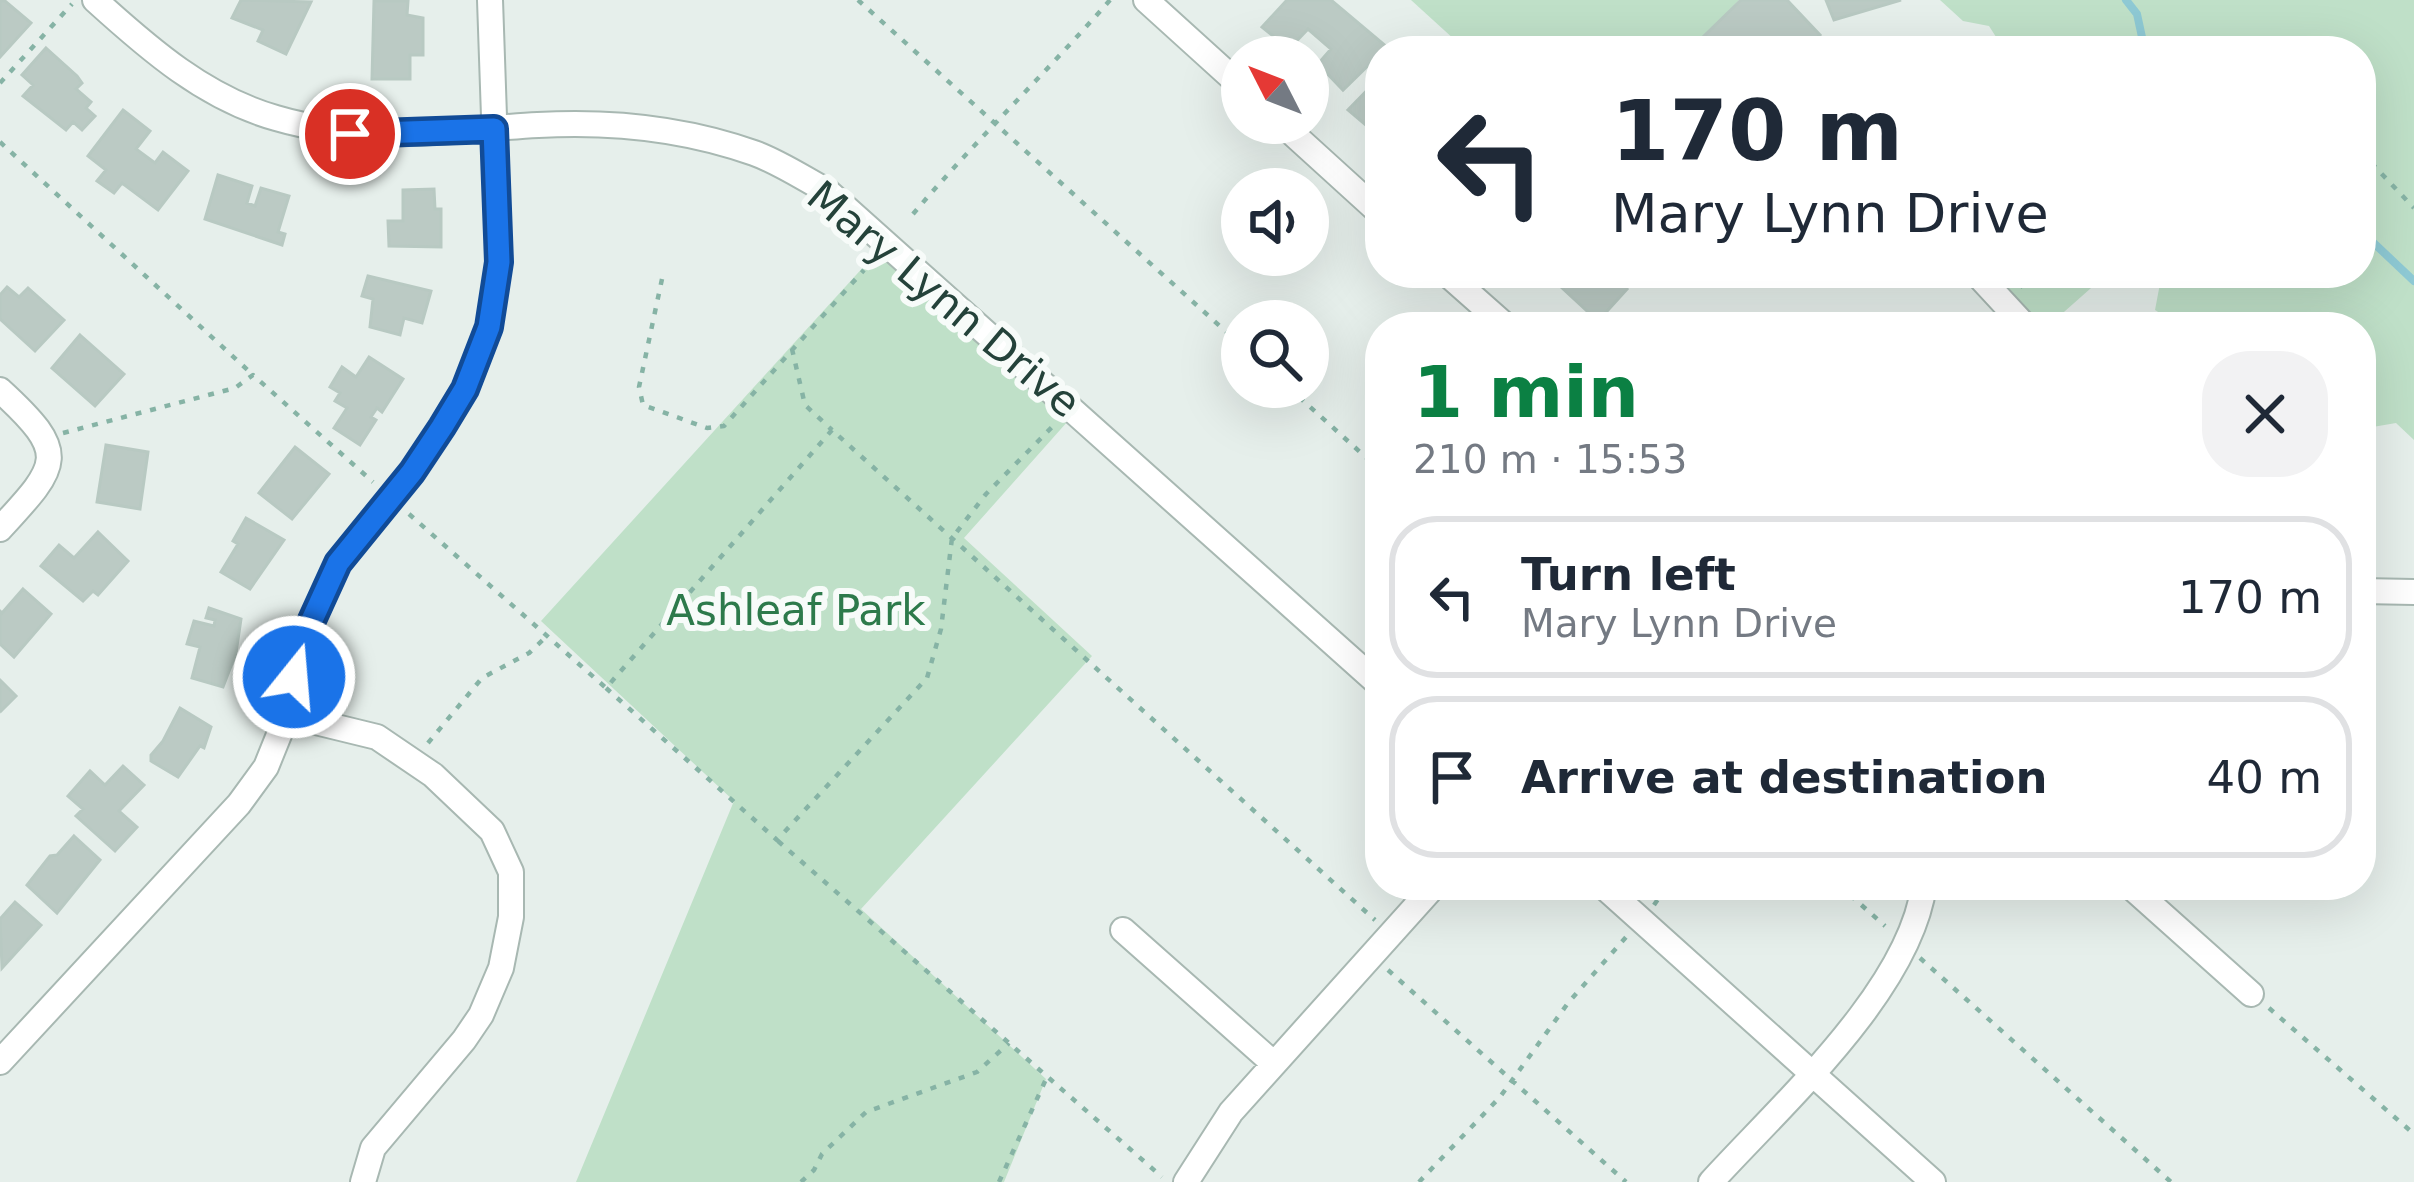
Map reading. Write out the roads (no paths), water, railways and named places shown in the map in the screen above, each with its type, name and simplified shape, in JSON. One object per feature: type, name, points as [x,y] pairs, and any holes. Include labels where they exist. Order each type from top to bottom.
[{"type":"street","name":"Mary Lynn Drive","points":[[95,0],[202,86],[273,118],[350,134],[542,125],[632,128],[682,133],[758,154],[826,190],[1365,672]]},
{"type":"street","points":[[0,1062],[239,804],[266,766],[287,715],[312,620],[338,563],[412,472],[465,389],[489,327],[499,262],[490,0]]},
{"type":"street","points":[[1146,0],[1221,68]]},
{"type":"street","points":[[1304,144],[1365,199]]},
{"type":"street","points":[[1463,288],[1490,312]]},
{"type":"street","points":[[1990,288],[2012,312]]},
{"type":"street","points":[[0,390],[44,437],[49,457],[45,477],[0,529]]},
{"type":"street","points":[[2376,591],[2414,592]]},
{"type":"street","points":[[287,715],[376,737],[433,775],[492,831],[511,872],[511,917],[501,968],[481,1015],[373,1148],[363,1182]]},
{"type":"street","points":[[1186,1182],[1231,1112],[1421,900]]},
{"type":"street","points":[[1619,900],[1933,1182]]},
{"type":"street","points":[[1711,1182],[1877,995],[1919,920],[1922,900]]},
{"type":"street","points":[[2146,900],[2251,994]]},
{"type":"street","points":[[1123,930],[1273,1063]]},
{"type":"waterway","points":[[2126,0],[2137,14],[2142,36]]},
{"type":"waterway","points":[[2376,245],[2414,281]]},
{"type":"park label","name":"Ashleaf Park","points":[[796,610]]}]
